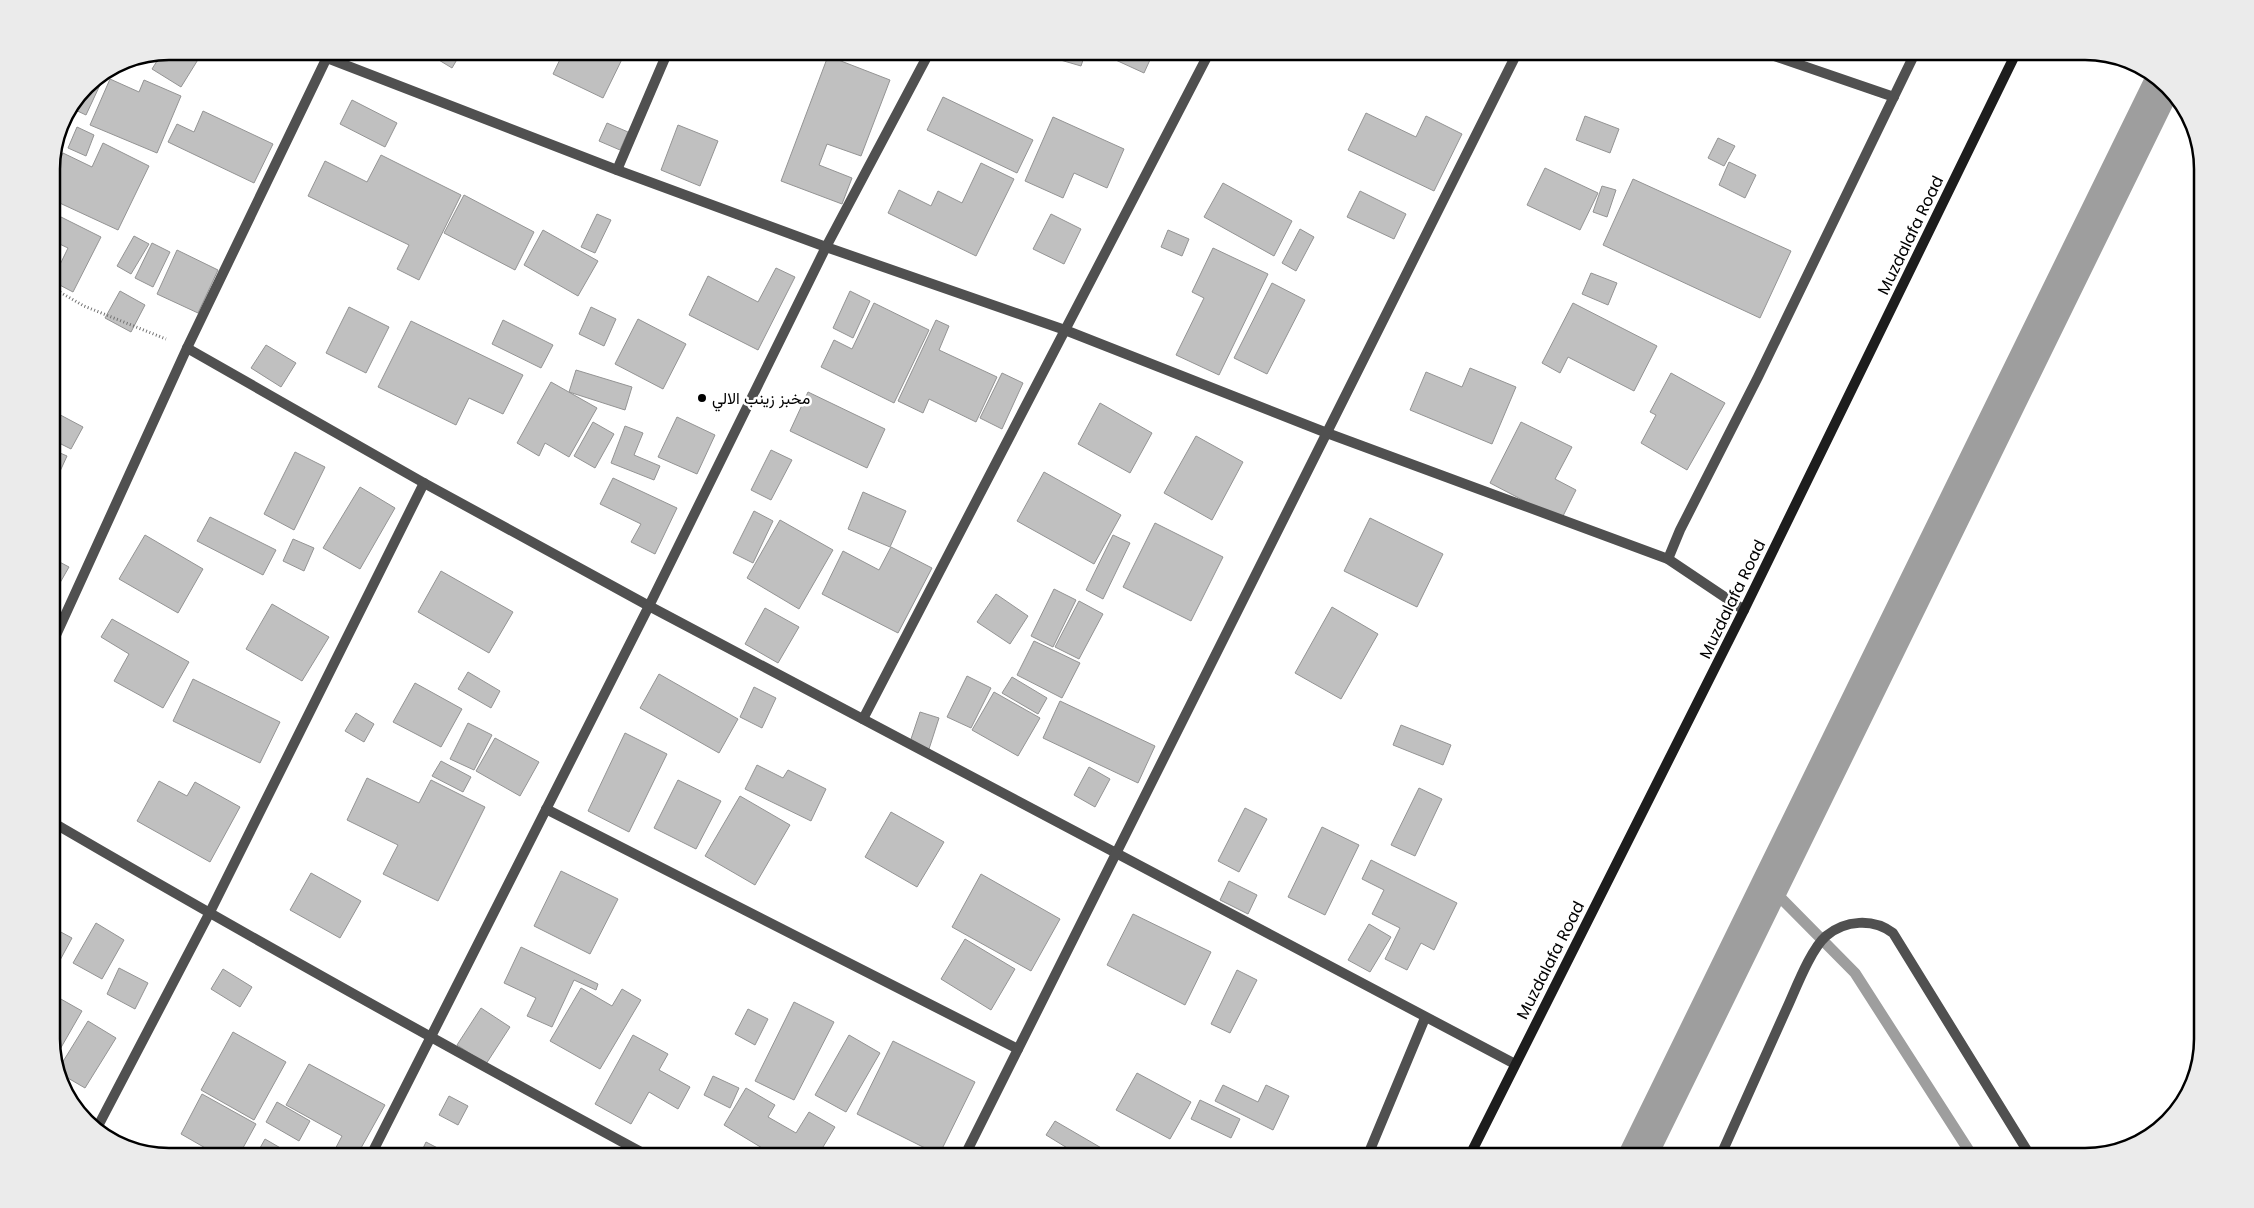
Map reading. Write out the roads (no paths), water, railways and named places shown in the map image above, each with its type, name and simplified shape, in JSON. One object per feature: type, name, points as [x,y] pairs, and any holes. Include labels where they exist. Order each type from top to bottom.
[{"type":"street","points":[[60,626],[187,348],[327,60]]},
{"type":"street","points":[[342,60],[617,170],[826,248],[1065,330],[1326,433],[1668,558],[1744,610]]},
{"type":"street","points":[[617,170],[664,60]]},
{"type":"street","points":[[375,1148],[649,606],[826,248],[925,60]]},
{"type":"street","points":[[864,719],[1205,60]]},
{"type":"street","points":[[968,1148],[1513,60]]},
{"type":"street","points":[[1786,60],[1894,97]]},
{"type":"street","points":[[1668,558],[1680,530],[1758,377],[1912,60]]},
{"type":"street","name":"Muzdalafa Road","points":[[1473,1148],[1744,610],[2013,60]]},
{"type":"street","points":[[187,348],[649,606],[1515,1064]]},
{"type":"street","points":[[100,1123],[209,914],[424,482]]},
{"type":"street","points":[[546,809],[1018,1049]]},
{"type":"street","points":[[60,827],[209,914],[633,1148]]},
{"type":"street","points":[[1724,1148],[1800,979],[1816,948],[1825,937],[1836,930],[1853,924],[1872,922],[1893,933],[2025,1148]]},
{"type":"street","points":[[1371,1148],[1425,1018]]},
{"type":"waterway","points":[[1641,1148],[2160,90]]},
{"type":"waterway","points":[[1770,887],[1855,973],[1967,1148]]},
{"type":"place","name":"مخبز زينب الالي","points":[[702,398]]}]
